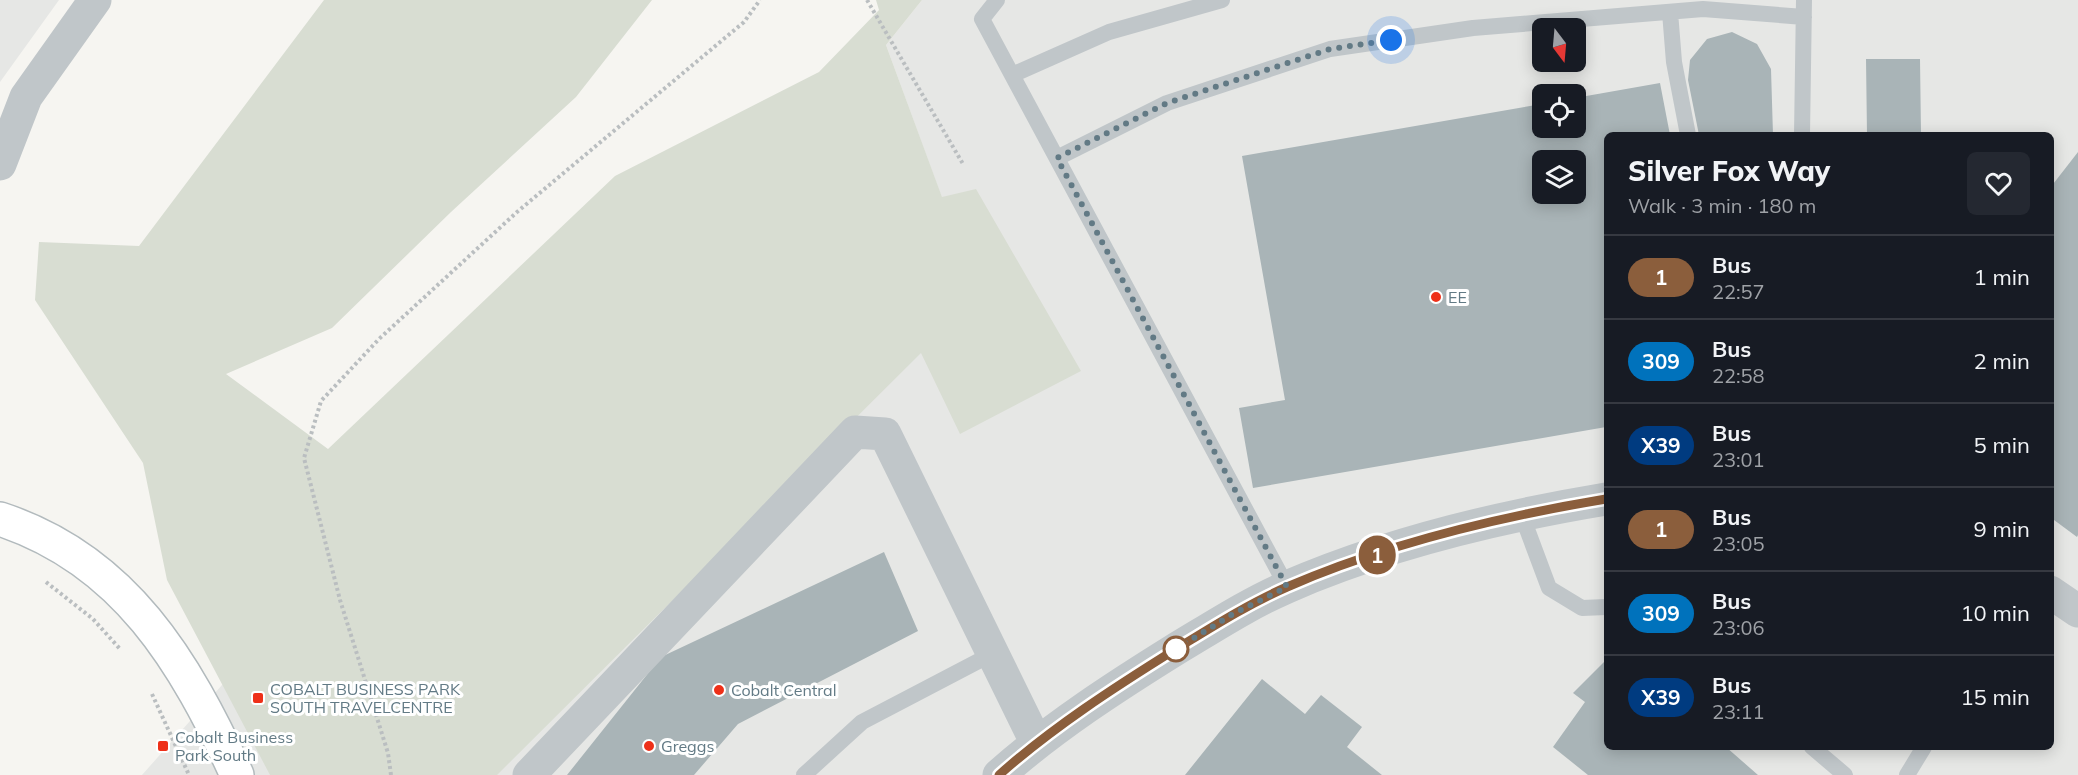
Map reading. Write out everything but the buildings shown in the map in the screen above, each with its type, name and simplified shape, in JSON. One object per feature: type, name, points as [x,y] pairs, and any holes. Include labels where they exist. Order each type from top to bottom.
[{"type":"street","points":[[0,164],[26,97],[95,0]]},
{"type":"street","points":[[530,775],[855,432],[885,434],[1036,742]]},
{"type":"street","points":[[999,775],[1036,742],[1160,659],[1233,614],[1287,587],[1356,561],[1521,513],[1604,499]]},
{"type":"street","points":[[0,519],[52,542],[83,561],[111,584],[142,616],[161,638],[190,681],[214,724],[237,775]]},
{"type":"street","points":[[2054,595],[2078,611]]},
{"type":"lane","points":[[997,0],[981,19],[1287,587]]},
{"type":"lane","points":[[1012,75],[1109,32],[1222,0]]},
{"type":"lane","points":[[1802,132],[1804,0]]},
{"type":"lane","points":[[1057,158],[1167,103],[1330,49],[1473,28],[1703,9],[1804,17]]},
{"type":"lane","points":[[1670,12],[1674,62],[1687,132]]},
{"type":"lane","points":[[1521,513],[1549,588],[1582,608],[1604,607]]},
{"type":"lane","points":[[804,775],[862,722],[993,654]]},
{"type":"lane","points":[[1816,750],[1845,775]]},
{"type":"lane","points":[[1907,775],[1922,750]]},
{"type":"path","points":[[391,775],[388,753],[339,600],[304,459],[321,401],[396,323],[517,212],[744,22],[760,0]]},
{"type":"path","points":[[867,0],[963,164]]},
{"type":"path","points":[[39,578],[93,619],[126,656]]},
{"type":"path","points":[[147,685],[189,775]]},
{"type":"shaded area","points":[[0,0],[59,0],[0,82]]},
{"type":"shaded area","points":[[324,0],[652,0],[576,97],[451,212],[332,328],[226,374],[328,449],[615,176],[819,72],[879,10],[876,0],[922,0],[886,45],[942,197],[976,189],[1081,371],[960,434],[921,353],[497,775],[270,775],[167,580],[143,463],[35,300],[39,242],[139,246]]},
{"type":"shaded area","points":[[922,0],[2078,0],[2078,775],[142,775],[390,496],[942,198],[886,45]]},
{"type":"bus line","name":"1","points":[[999,775],[1036,742],[1150,665],[1233,614],[1287,587],[1344,565],[1446,533],[1521,513],[1604,499]]},
{"type":"place","name":"EE","points":[[1436,297]]},
{"type":"place","name":"Cobalt Central","points":[[719,690]]},
{"type":"place","name":"COBALT BUSINESS PARK SOUTH TRAVELCENTRE","points":[[258,698]]},
{"type":"place","name":"Cobalt Business Park South","points":[[163,746]]},
{"type":"place","name":"Greggs","points":[[649,746]]},
{"type":"route","points":[[1176,649],[1233,614],[1287,587],[1057,158],[1167,103],[1330,49],[1391,40]]}]
